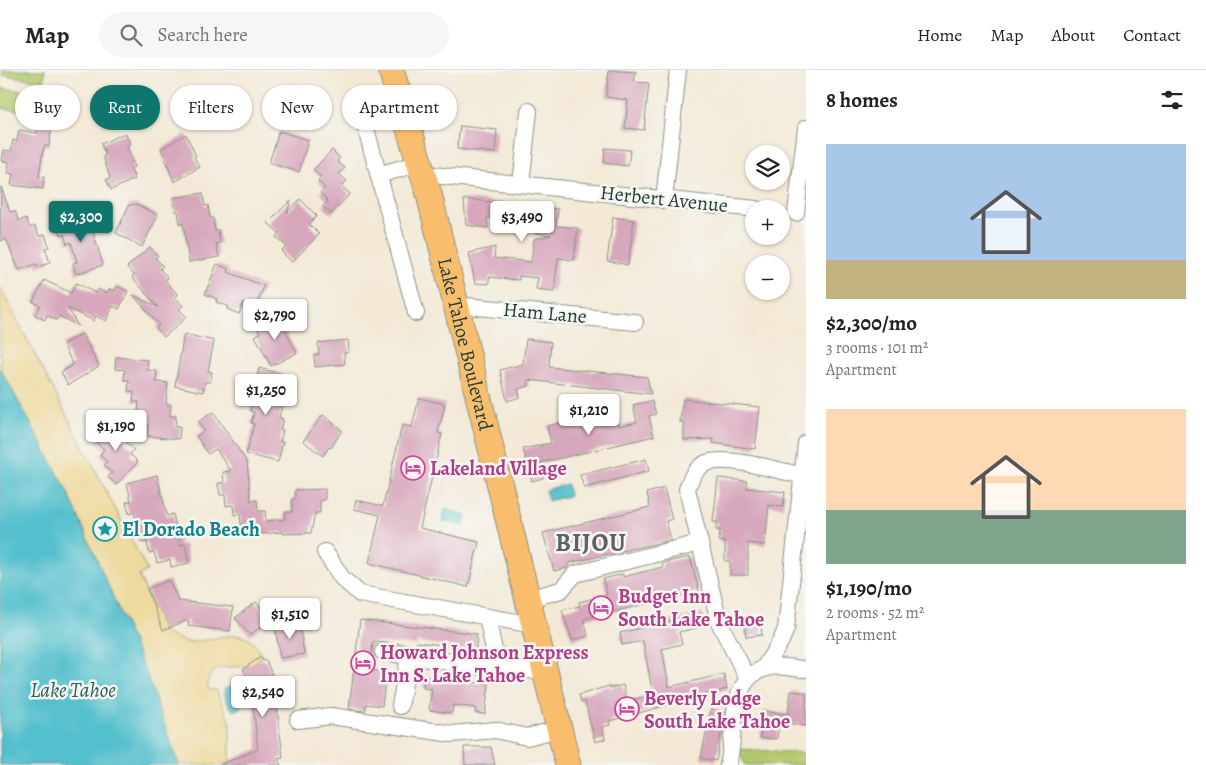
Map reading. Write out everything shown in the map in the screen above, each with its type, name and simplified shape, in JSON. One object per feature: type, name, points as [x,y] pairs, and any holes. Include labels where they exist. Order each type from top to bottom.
[{"type":"highway","name":"Lake Tahoe Boulevard","points":[[390,70],[422,169],[568,765]]},
{"type":"street","points":[[664,200],[678,70]]},
{"type":"street","points":[[521,184],[528,112]]},
{"type":"street","points":[[794,212],[806,128]]},
{"type":"street","points":[[366,130],[416,313]]},
{"type":"street","points":[[378,175],[422,169]]},
{"type":"street","name":"Herbert Avenue","points":[[422,169],[521,184],[745,208]]},
{"type":"street","name":"Ham Lane","points":[[456,305],[635,322]]},
{"type":"street","points":[[763,669],[781,641],[786,629],[806,443]]},
{"type":"street","points":[[748,679],[719,622],[687,489],[692,475],[706,463],[732,461],[803,476]]},
{"type":"street","points":[[528,599],[561,590],[575,574],[700,543]]},
{"type":"street","points":[[325,552],[342,578],[360,594],[534,625]]},
{"type":"street","points":[[487,618],[498,669]]},
{"type":"street","points":[[383,652],[498,669],[545,671]]},
{"type":"street","points":[[400,706],[409,656]]},
{"type":"street","points":[[728,765],[739,695],[748,679],[763,669],[773,666],[806,669]]},
{"type":"street","points":[[298,720],[331,716],[452,734],[495,730],[528,737],[560,729]]},
{"type":"green space","points":[[3,70],[45,70],[44,81],[2,75]]},
{"type":"green space","points":[[1,88],[15,90],[15,110],[0,108]]},
{"type":"green space","points":[[739,749],[806,753],[806,765],[745,765]]},
{"type":"sand","name":"El Dorado Beach","points":[[0,287],[147,570],[139,576],[164,633],[187,642],[240,636],[248,639],[255,645],[261,656],[256,665],[217,669],[208,680],[208,690],[216,690],[230,721],[230,765],[178,765],[146,673],[66,488],[0,368]]},
{"type":"water","name":"Lake Tahoe","points":[[0,368],[66,488],[146,673],[179,765],[0,765]]},
{"type":"water","points":[[567,484],[569,496],[548,501],[545,490]]},
{"type":"water","points":[[445,509],[466,515],[464,526],[442,521]]},
{"type":"water","points":[[233,685],[239,696],[241,708],[233,711],[226,701],[224,689]]},
{"type":"building","points":[[609,70],[636,72],[634,82],[649,83],[644,130],[625,128],[628,100],[606,97]]},
{"type":"building","points":[[460,126],[497,130],[495,153],[457,149]]},
{"type":"building","points":[[19,130],[37,133],[37,130],[51,130],[49,146],[44,146],[39,177],[44,177],[43,189],[11,185],[13,174],[8,173],[9,162],[2,161],[4,150],[11,151],[13,140],[17,141]]},
{"type":"building","points":[[279,131],[308,140],[299,172],[269,163]]},
{"type":"building","points":[[125,133],[130,143],[127,145],[134,167],[130,168],[135,179],[111,190],[106,180],[110,178],[103,156],[106,155],[101,144]]},
{"type":"building","points":[[186,134],[196,156],[194,157],[200,167],[174,182],[161,149]]},
{"type":"building","points":[[605,148],[630,150],[628,166],[604,163]]},
{"type":"building","points":[[332,150],[340,158],[337,161],[345,168],[339,174],[347,181],[341,186],[350,194],[331,214],[323,206],[328,201],[320,193],[325,188],[318,181],[321,177],[313,170]]},
{"type":"building","points":[[1,187],[10,212],[15,211],[19,221],[26,218],[30,228],[35,226],[39,236],[45,234],[49,247],[45,248],[50,263],[37,267],[36,264],[19,270],[6,239],[0,241]]},
{"type":"building","points":[[203,193],[205,206],[208,205],[210,218],[213,218],[215,231],[218,230],[220,243],[216,244],[219,257],[189,262],[183,223],[180,224],[173,198]]},
{"type":"building","points":[[300,199],[317,216],[309,224],[319,234],[292,262],[281,251],[286,246],[276,237],[279,233],[268,223],[291,200],[287,213]]},
{"type":"building","points":[[464,199],[558,209],[556,226],[578,228],[574,260],[558,258],[554,292],[536,290],[538,278],[519,276],[519,280],[489,277],[489,284],[475,283],[469,253],[495,247],[494,258],[531,262],[534,239],[551,235],[534,233],[535,224],[487,218],[488,228],[466,225]]},
{"type":"building","points":[[136,204],[158,215],[142,247],[116,233],[129,205]]},
{"type":"building","points":[[81,213],[85,227],[91,225],[103,265],[76,274],[73,263],[77,262],[71,242],[67,244],[64,234],[61,235],[57,224],[60,223],[59,220]]},
{"type":"building","points":[[613,217],[634,220],[628,265],[607,261]]},
{"type":"building","points":[[150,247],[158,256],[155,258],[163,266],[160,269],[168,278],[165,280],[178,295],[175,297],[183,306],[179,309],[187,317],[164,337],[156,328],[159,325],[133,295],[158,307],[132,277],[134,275],[127,267]]},
{"type":"building","points":[[217,264],[229,269],[228,272],[264,286],[252,317],[244,302],[239,314],[227,309],[228,306],[216,302],[217,299],[205,294]]},
{"type":"building","points":[[44,280],[71,293],[76,283],[95,293],[97,289],[107,293],[109,289],[114,291],[117,286],[128,291],[119,309],[113,306],[106,321],[96,316],[94,321],[68,308],[78,326],[59,316],[57,320],[47,315],[45,320],[35,315],[40,305],[33,302]]},
{"type":"building","points":[[275,316],[279,324],[281,322],[297,353],[271,366],[255,336],[260,333],[256,325]]},
{"type":"building","points":[[82,334],[99,366],[68,385],[61,372],[73,365],[63,344]]},
{"type":"building","points":[[184,334],[214,341],[208,371],[212,372],[210,382],[205,382],[203,392],[175,386]]},
{"type":"building","points":[[526,339],[551,342],[549,367],[647,377],[651,394],[528,380],[529,386],[518,389],[520,397],[507,401],[500,370],[523,364]]},
{"type":"building","points":[[348,340],[349,352],[344,353],[345,364],[315,367],[314,355],[319,354],[318,343]]},
{"type":"building","points":[[116,357],[148,360],[147,370],[157,371],[156,382],[168,383],[166,404],[171,405],[170,416],[176,416],[175,427],[180,427],[179,439],[147,436],[148,425],[143,425],[144,414],[138,413],[139,402],[133,402],[134,392],[128,391],[129,380],[124,380],[125,370],[115,369]]},
{"type":"building","points":[[259,368],[282,374],[277,395],[281,396],[278,406],[282,406],[279,418],[283,419],[280,430],[283,430],[280,442],[283,442],[278,462],[246,454],[254,424],[251,423],[254,412],[250,411],[252,401],[249,400],[252,389],[247,388],[250,376],[257,377]]},
{"type":"building","name":"Lakeland Village","points":[[419,398],[445,404],[438,433],[442,434],[420,528],[479,542],[468,587],[369,563],[380,515],[354,509],[356,500],[383,506],[402,425],[412,427]]},
{"type":"building","points":[[683,399],[760,407],[755,449],[713,443],[714,439],[684,440],[684,422],[680,422]]},
{"type":"building","points":[[652,401],[656,414],[649,416],[654,436],[540,463],[543,478],[532,481],[523,449],[551,443],[547,426],[615,410],[619,426],[637,422],[633,405]]},
{"type":"building","points":[[213,412],[247,462],[251,501],[257,500],[258,511],[265,511],[266,521],[285,519],[285,512],[292,512],[292,499],[295,499],[295,490],[325,489],[325,500],[320,500],[320,513],[315,513],[311,533],[282,534],[282,532],[249,535],[248,525],[241,525],[240,514],[234,515],[233,505],[226,506],[225,495],[220,495],[218,483],[224,483],[223,472],[231,471],[216,449],[208,454],[196,436],[204,431],[198,422]]},
{"type":"building","points":[[323,415],[342,430],[331,448],[329,447],[323,456],[303,441]]},
{"type":"building","points":[[108,419],[124,434],[116,433],[134,450],[130,454],[138,462],[116,485],[108,477],[112,473],[104,465],[107,462],[100,455],[104,449],[96,442],[106,432],[96,431]]},
{"type":"building","points":[[646,459],[649,471],[584,488],[580,475]]},
{"type":"building","points":[[157,475],[167,516],[173,514],[180,545],[185,544],[189,563],[171,567],[170,560],[157,563],[154,552],[149,553],[147,542],[141,543],[134,512],[129,514],[126,502],[131,501],[127,483]]},
{"type":"building","points":[[718,478],[747,481],[747,488],[785,492],[783,507],[769,505],[765,545],[748,543],[748,575],[730,575],[730,561],[725,561],[725,542],[719,541],[720,530],[716,530],[717,522],[713,522]]},
{"type":"building","points":[[664,488],[672,519],[666,521],[671,540],[569,563],[567,568],[554,571],[543,533],[650,507],[647,493]]},
{"type":"building","name":"Budget Inn South Lake Tahoe","points":[[690,557],[699,591],[584,619],[588,636],[572,640],[562,610],[580,606],[579,602],[607,595],[603,579],[623,574],[623,577],[663,567],[662,563]]},
{"type":"building","points":[[169,580],[178,601],[233,607],[230,631],[188,626],[189,620],[163,630],[147,589]]},
{"type":"building","points":[[256,602],[270,620],[250,635],[235,618]]},
{"type":"building","points":[[702,613],[705,626],[679,632],[682,644],[662,649],[669,687],[724,674],[727,689],[609,721],[610,725],[602,727],[605,739],[595,742],[585,702],[581,702],[579,695],[609,686],[610,688],[623,685],[627,701],[653,695],[643,641],[622,645],[620,633]]},
{"type":"building","points":[[760,618],[762,635],[746,637],[744,620]]},
{"type":"building","name":"Howard Johnson Express Inn S. Lake Tahoe","points":[[360,620],[477,634],[475,656],[462,654],[462,650],[452,649],[452,646],[417,642],[416,645],[373,642],[370,670],[386,672],[382,706],[366,704],[365,711],[349,709]]},
{"type":"building","points":[[299,621],[304,654],[280,658],[275,625]]},
{"type":"building","points":[[261,657],[263,661],[266,660],[274,680],[283,758],[278,759],[281,765],[220,765],[258,749],[251,687],[243,669]]},
{"type":"building","points":[[424,677],[489,684],[485,714],[475,713],[476,708],[453,705],[452,713],[429,710],[432,689],[423,688]]},
{"type":"building","points":[[791,691],[806,693],[806,726],[779,722],[777,739],[760,738],[763,711],[788,714]]},
{"type":"building","name":"Beverly Lodge South Lake Tahoe","points":[[711,709],[725,712],[716,761],[701,758]]},
{"type":"building","points":[[464,747],[491,747],[495,765],[465,765]]},
{"type":"place","name":"Lakeland Village","points":[[413,468]]},
{"type":"place","name":"El Dorado Beach","points":[[105,529]]},
{"type":"place","name":"Budget Inn South Lake Tahoe","points":[[601,608]]},
{"type":"place","name":"Howard Johnson Express Inn S. Lake Tahoe","points":[[363,663]]},
{"type":"place","name":"Beverly Lodge South Lake Tahoe","points":[[627,709]]},
{"type":"district","name":"BIJOU","points":[[591,543]]}]
